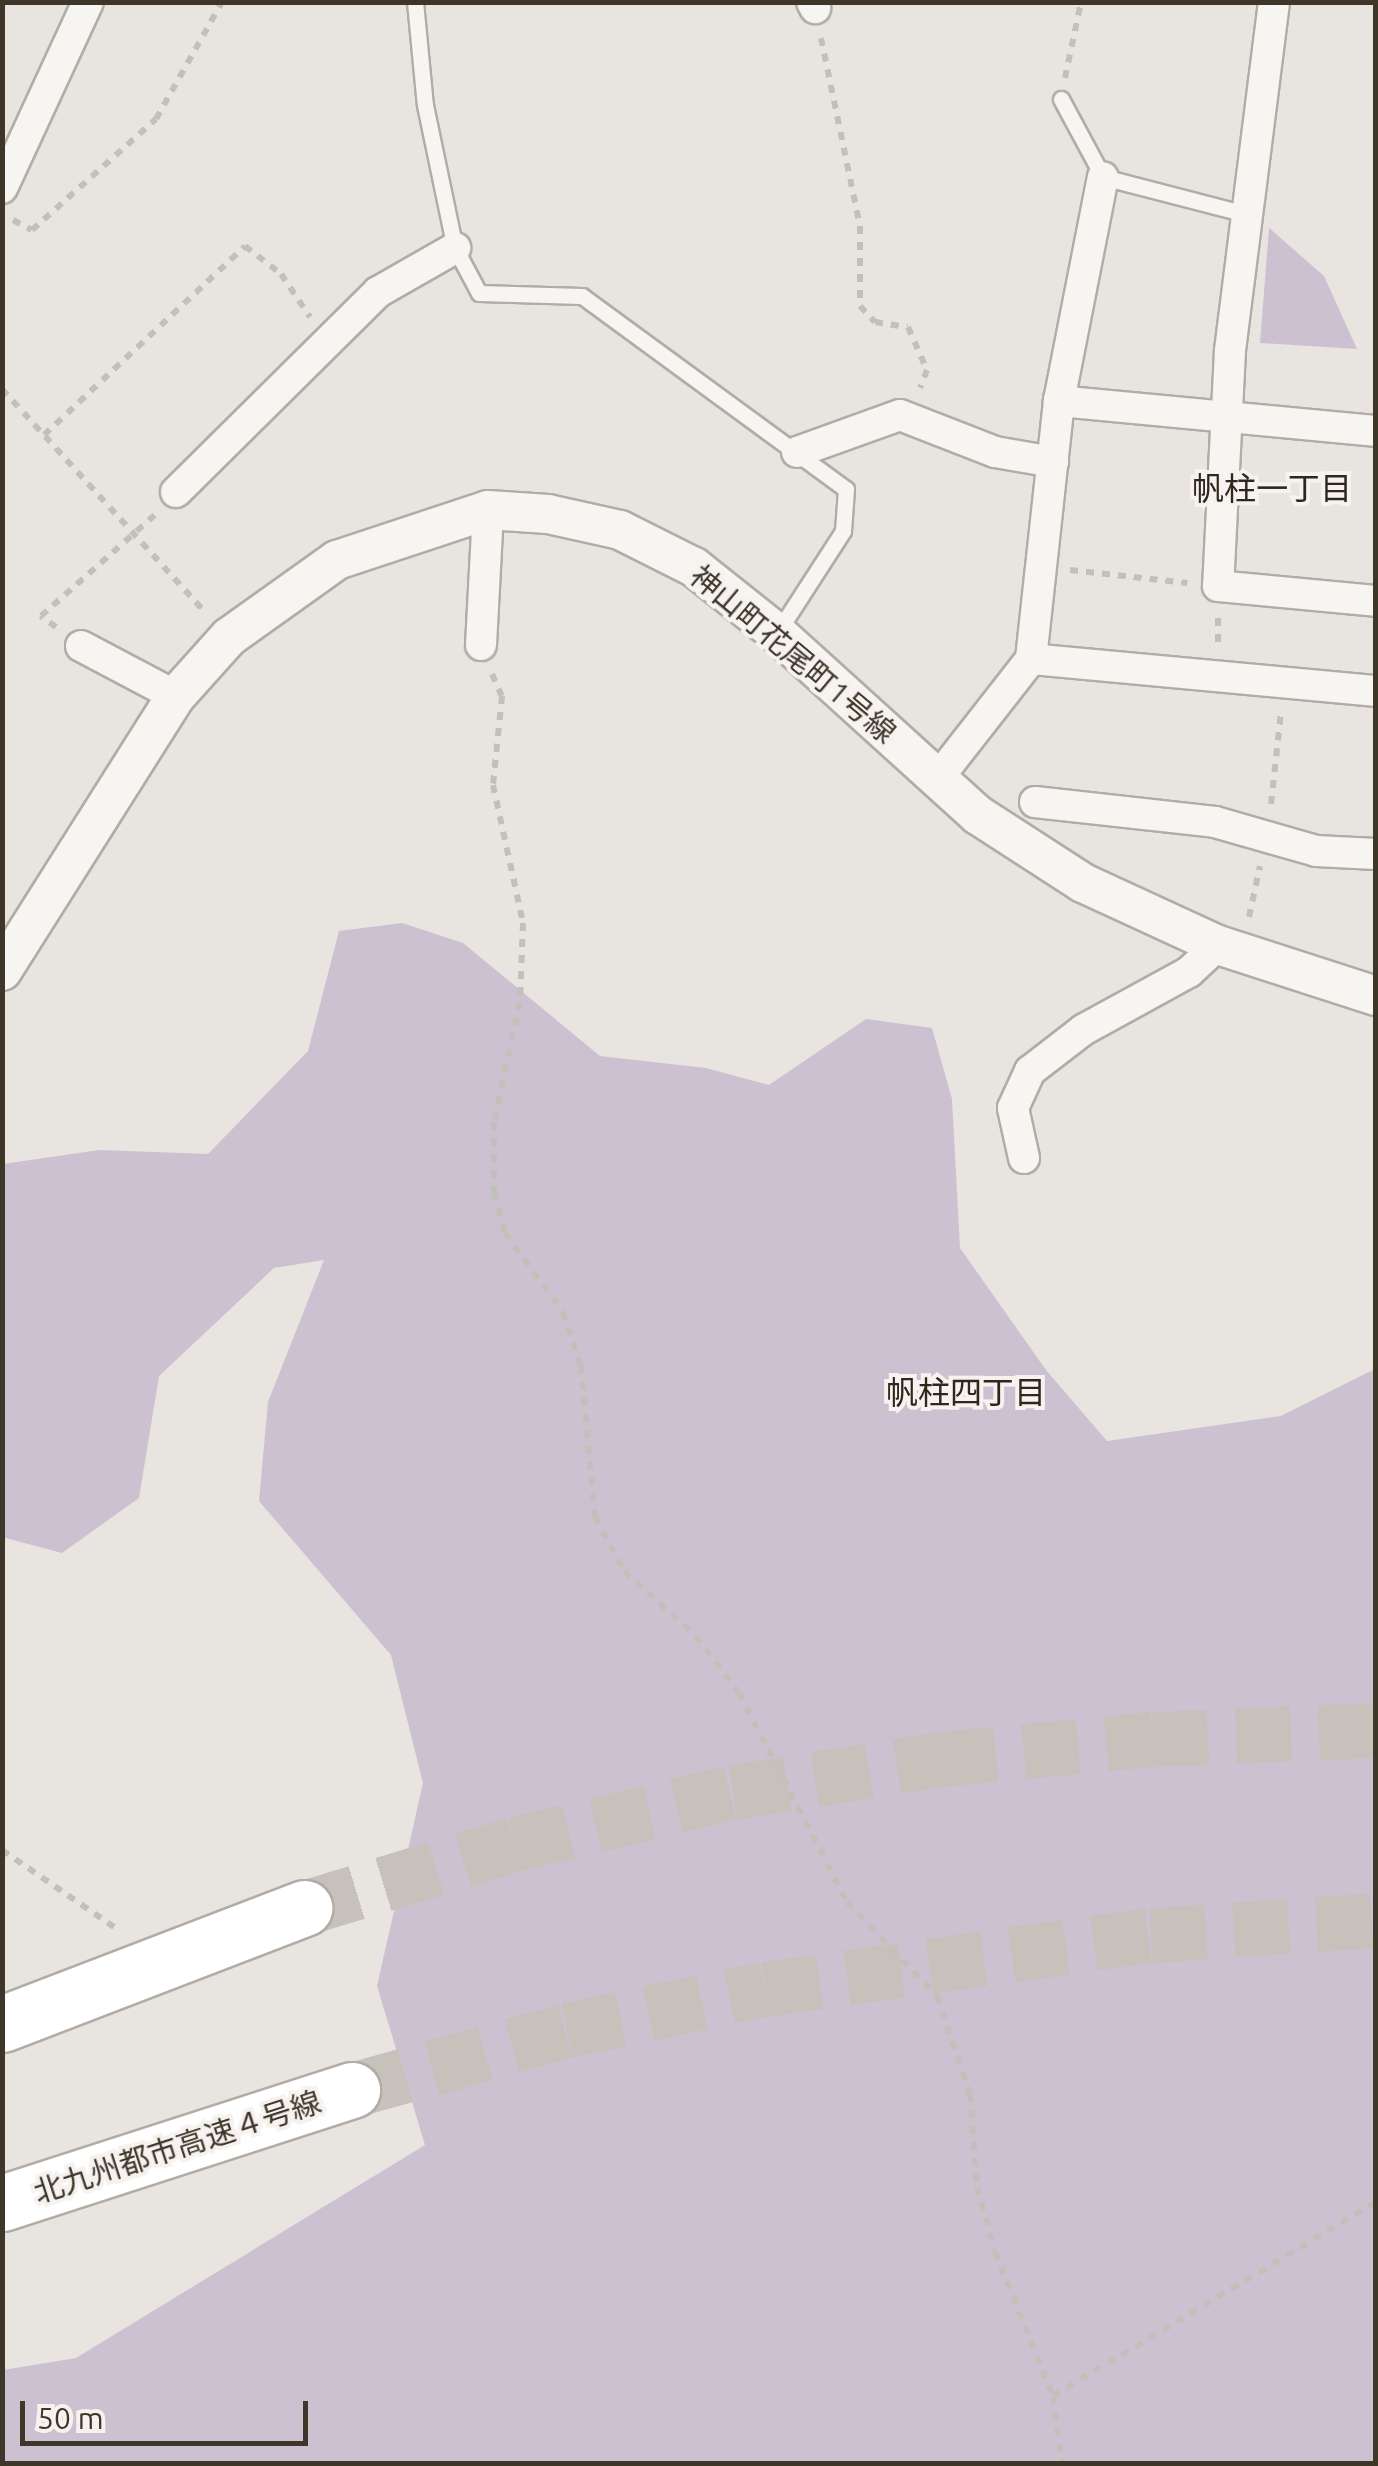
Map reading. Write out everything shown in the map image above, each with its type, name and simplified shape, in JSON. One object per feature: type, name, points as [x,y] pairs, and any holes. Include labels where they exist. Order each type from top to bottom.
[{"type":"highway","points":[[2,2024],[304,1908]]},
{"type":"highway","name":"北九州都市高速４号線","points":[[2,2203],[352,2090]]},
{"type":"street","points":[[2,188],[88,2]]},
{"type":"street","points":[[1274,2],[1226,420],[1218,586],[1376,601]]},
{"type":"street","points":[[938,778],[1031,660],[1059,401],[1103,176]]},
{"type":"street","points":[[176,492],[378,292],[454,248]]},
{"type":"street","points":[[1059,401],[1226,420],[1376,431]]},
{"type":"street","points":[[797,452],[900,415],[994,452],[1053,462]]},
{"type":"street","points":[[481,645],[488,510]]},
{"type":"street","name":"神山町花尾町1号線","points":[[2,972],[176,696],[229,637],[337,560],[488,510],[548,514],[620,530],[694,567],[778,633],[978,815],[1082,882],[1218,944],[1376,996]]},
{"type":"street","points":[[81,646],[176,696]]},
{"type":"street","points":[[1031,660],[1218,672],[1376,691]]},
{"type":"street","points":[[1035,802],[1215,822],[1316,850],[1376,854]]},
{"type":"street","points":[[1024,1158],[1013,1108],[1030,1071],[1082,1030],[1189,972],[1218,944]]},
{"type":"lane","points":[[415,2],[425,105],[454,248],[479,293],[582,296],[846,489],[843,532],[778,633]]},
{"type":"lane","points":[[1061,98],[1103,176],[1250,215]]},
{"type":"path","points":[[2,216],[32,230],[156,119],[222,2]]},
{"type":"path","points":[[1061,98],[1081,2]]},
{"type":"path","points":[[813,5],[860,226],[860,306],[875,322],[908,328],[927,370],[900,415]]},
{"type":"path","points":[[44,435],[246,246],[281,274],[327,342]]},
{"type":"path","points":[[2,388],[229,637]]},
{"type":"path","points":[[41,616],[134,536],[176,492]]},
{"type":"path","points":[[1040,567],[1218,586],[1218,672]]},
{"type":"path","points":[[481,645],[502,696],[492,785],[523,924],[520,1002],[494,1122],[494,1193],[505,1233],[563,1312],[581,1366],[595,1517],[624,1571],[696,1636],[739,1694],[847,1902],[938,1996],[970,2094],[977,2187],[995,2252],[1053,2396],[1062,2464]]},
{"type":"path","points":[[2,1850],[114,1928]]},
{"type":"path","points":[[1053,2396],[1376,2202]]},
{"type":"shaded area","points":[[1269,228],[1324,276],[1357,349],[1260,343]]},
{"type":"shaded area","points":[[402,923],[463,943],[600,1056],[706,1068],[769,1085],[866,1019],[932,1028],[952,1099],[960,1248],[1046,1370],[1107,1441],[1281,1416],[1375,1369],[1375,2463],[3,2463],[3,2370],[76,2358],[425,2145],[377,1986],[423,1783],[391,1655],[259,1501],[268,1402],[324,1260],[274,1268],[159,1376],[139,1498],[62,1553],[2,1537],[3,1164],[99,1150],[208,1154],[308,1051],[339,931]]},
{"type":"tunnel","points":[[304,1908],[515,1844],[733,1792],[941,1759],[1153,1739],[1376,1730]]},
{"type":"tunnel","points":[[352,2090],[567,2030],[765,1989],[1151,1935],[1376,1920]]},
{"type":"district","name":"帆柱一丁目","points":[[1272,488]]},
{"type":"district","name":"帆柱四丁目","points":[[966,1392]]}]
